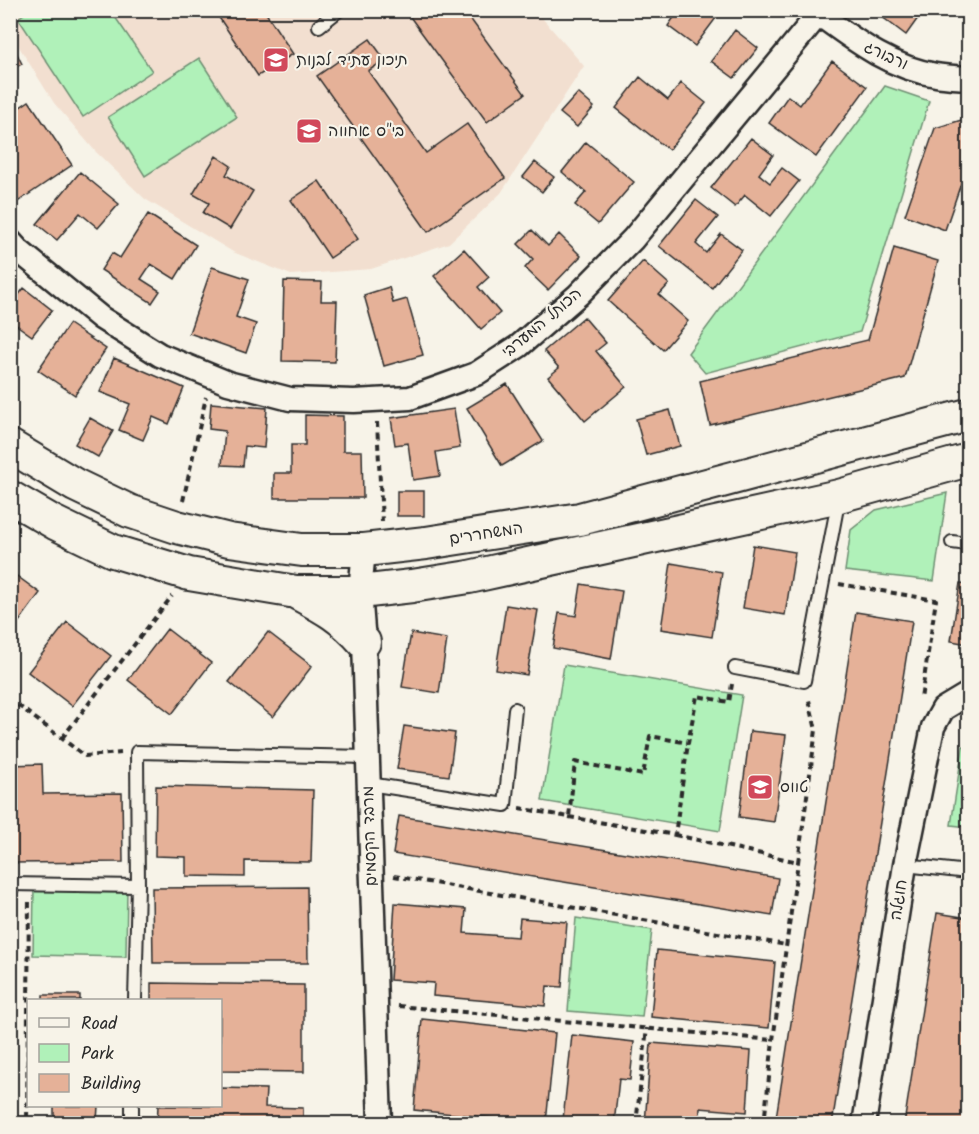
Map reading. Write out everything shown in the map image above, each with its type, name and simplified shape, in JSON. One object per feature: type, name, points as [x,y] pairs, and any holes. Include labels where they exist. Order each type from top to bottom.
[{"type":"main road","name":"המשחררים","points":[[10,446],[86,490],[129,511],[177,527],[230,540],[302,550],[374,548],[426,543],[580,519],[969,415]]},
{"type":"main road","points":[[10,497],[55,523],[113,551],[189,574],[296,592],[360,592],[469,578],[839,496],[969,460]]},
{"type":"main road","points":[[296,592],[334,614],[364,642]]},
{"type":"street","name":"ורבורג","points":[[818,12],[870,51],[898,64],[936,75],[969,78]]},
{"type":"street","name":"הכותל המערבי","points":[[13,245],[101,318],[160,355],[228,383],[290,399],[354,401],[410,398],[476,374],[519,346],[578,295],[633,239],[818,12]]},
{"type":"street","name":"מרבד הקסמים","points":[[374,548],[360,592],[364,642],[380,1124]]},
{"type":"street","name":"חוגלה","points":[[864,1124],[905,865],[933,727],[943,709],[969,694]]},
{"type":"lane","points":[[319,26],[339,10]]},
{"type":"lane","points":[[735,669],[804,681],[839,496]]},
{"type":"lane","points":[[952,542],[969,544]]},
{"type":"lane","points":[[369,784],[505,805],[515,710]]},
{"type":"lane","points":[[135,999],[138,886],[137,752],[368,757]]},
{"type":"lane","points":[[905,865],[969,872]]},
{"type":"lane","points":[[10,884],[138,886]]},
{"type":"lane","points":[[132,1107],[132,1124]]},
{"type":"path","points":[[177,527],[210,375]]},
{"type":"path","points":[[374,548],[376,400]]},
{"type":"path","points":[[62,738],[189,574]]},
{"type":"path","points":[[823,582],[936,600],[920,703],[933,727]]},
{"type":"path","points":[[675,835],[697,696],[729,702],[735,669]]},
{"type":"path","points":[[764,1124],[773,1040],[816,730],[804,681]]},
{"type":"path","points":[[10,708],[15,703],[85,756],[137,752]]},
{"type":"path","points":[[569,817],[575,762],[643,775],[650,736],[688,743]]},
{"type":"path","points":[[505,805],[675,835],[798,862]]},
{"type":"path","points":[[372,872],[786,945]]},
{"type":"path","points":[[28,999],[29,885]]},
{"type":"path","points":[[376,1004],[773,1040]]},
{"type":"path","points":[[636,1124],[647,1028]]},
{"type":"path","points":[[10,1122],[27,1122],[27,1107]]},
{"type":"shaded area","name":"בי\"ס אחווה","points":[[11,10],[536,11],[584,66],[501,193],[449,243],[371,269],[291,275],[233,252],[145,199],[96,152],[54,103],[16,42],[11,27]]},
{"type":"green space","points":[[30,10],[111,11],[152,71],[83,117],[18,18]]},
{"type":"green space","points":[[199,58],[237,117],[145,176],[108,117]]},
{"type":"green space","points":[[885,86],[929,101],[860,332],[705,373],[688,353]]},
{"type":"green space","points":[[947,493],[934,581],[845,571],[851,530],[876,510]]},
{"type":"green space","points":[[564,665],[742,695],[720,831],[542,801]]},
{"type":"green space","points":[[963,746],[968,747],[968,827],[951,825]]},
{"type":"green space","points":[[34,886],[127,888],[126,957],[33,955]]},
{"type":"green space","points":[[576,918],[652,930],[642,1017],[568,1011]]},
{"type":"building","points":[[214,10],[264,10],[293,54],[258,76]]},
{"type":"building","points":[[405,10],[464,10],[525,94],[487,122]]},
{"type":"building","points":[[679,10],[722,10],[695,46],[668,26]]},
{"type":"building","points":[[873,10],[922,10],[923,11],[906,35]]},
{"type":"building","points":[[735,30],[758,48],[734,78],[711,61]]},
{"type":"building","points":[[370,39],[385,60],[368,71],[426,153],[467,124],[505,178],[428,232],[317,76]]},
{"type":"building","points":[[10,40],[22,64],[10,70]]},
{"type":"building","points":[[832,61],[867,87],[816,157],[769,123],[788,96],[800,105]]},
{"type":"building","points":[[640,77],[668,100],[681,83],[706,103],[669,150],[616,108]]},
{"type":"building","points":[[578,93],[594,107],[577,127],[560,113]]},
{"type":"building","points":[[29,101],[72,165],[13,205],[10,200],[10,114]]},
{"type":"building","points":[[968,118],[968,163],[945,230],[905,215],[935,128]]},
{"type":"building","points":[[751,138],[773,155],[759,174],[770,183],[782,168],[799,181],[771,216],[745,195],[735,207],[711,188]]},
{"type":"building","points":[[586,142],[634,182],[598,224],[575,205],[586,192],[562,172]]},
{"type":"building","points":[[216,156],[231,166],[226,175],[253,191],[230,229],[203,213],[209,203],[193,194]]},
{"type":"building","points":[[535,162],[554,177],[542,192],[523,177]]},
{"type":"building","points":[[80,172],[119,204],[98,228],[80,213],[57,240],[37,224]]},
{"type":"building","points":[[319,181],[358,239],[330,258],[291,200]]},
{"type":"building","points":[[696,200],[718,217],[696,244],[706,253],[721,234],[742,250],[712,288],[659,246]]},
{"type":"building","points":[[148,214],[196,245],[175,279],[151,264],[141,279],[160,291],[152,303],[101,270],[112,253],[120,258]]},
{"type":"building","points":[[532,230],[548,246],[559,234],[581,256],[548,290],[525,268],[533,259],[518,244]]},
{"type":"building","points":[[894,248],[938,261],[905,378],[710,425],[700,381],[868,340]]},
{"type":"building","points":[[464,249],[489,277],[478,287],[500,313],[481,329],[434,276]]},
{"type":"building","points":[[643,261],[669,284],[659,295],[688,321],[663,350],[608,301]]},
{"type":"building","points":[[212,267],[249,279],[236,317],[256,324],[246,353],[189,333]]},
{"type":"building","points":[[284,281],[322,282],[321,301],[337,301],[335,362],[282,361]]},
{"type":"building","points":[[389,287],[393,303],[407,299],[423,355],[384,366],[364,295]]},
{"type":"building","points":[[24,288],[52,310],[32,336],[15,324],[10,330],[10,306]]},
{"type":"building","points":[[584,317],[606,343],[596,351],[626,387],[585,421],[548,377],[559,368],[544,351]]},
{"type":"building","points":[[69,324],[106,349],[75,395],[38,370]]},
{"type":"building","points":[[114,358],[184,388],[169,424],[153,417],[143,440],[119,430],[130,404],[100,392]]},
{"type":"building","points":[[507,384],[543,441],[502,466],[467,408]]},
{"type":"building","points":[[211,403],[267,408],[264,448],[245,446],[243,466],[222,465],[225,431],[209,429]]},
{"type":"building","points":[[454,409],[460,448],[436,452],[440,476],[413,480],[408,443],[395,445],[391,418]]},
{"type":"building","points":[[670,410],[680,446],[646,455],[636,419]]},
{"type":"building","points":[[305,415],[343,416],[343,451],[362,451],[363,498],[274,498],[274,473],[291,473],[291,445],[305,445]]},
{"type":"building","points":[[90,418],[113,431],[98,457],[75,444]]},
{"type":"building","points":[[397,491],[424,491],[424,516],[397,516]]},
{"type":"building","points":[[753,545],[795,552],[785,615],[743,608]]},
{"type":"building","points":[[671,563],[722,572],[712,637],[661,629]]},
{"type":"building","points":[[10,571],[40,593],[10,634]]},
{"type":"building","points":[[960,583],[968,584],[968,644],[951,641]]},
{"type":"building","points":[[581,584],[622,591],[611,659],[553,648],[559,613],[576,616]]},
{"type":"building","points":[[506,605],[538,610],[527,675],[496,670]]},
{"type":"building","points":[[856,612],[912,621],[832,1124],[775,1124]]},
{"type":"building","points":[[67,622],[111,656],[72,706],[28,672]]},
{"type":"building","points":[[167,629],[211,663],[172,714],[128,680]]},
{"type":"building","points":[[268,632],[312,666],[273,717],[229,682]]},
{"type":"building","points":[[411,633],[447,639],[439,693],[402,687]]},
{"type":"building","points":[[404,726],[455,733],[449,776],[397,769]]},
{"type":"building","points":[[750,731],[786,735],[774,822],[739,817]]},
{"type":"building","points":[[42,764],[43,794],[122,793],[123,862],[10,863],[10,765]]},
{"type":"building","points":[[156,786],[313,790],[311,862],[245,861],[245,877],[186,876],[186,857],[155,856]]},
{"type":"building","points":[[399,816],[778,878],[772,916],[393,854]]},
{"type":"building","points":[[307,887],[308,963],[153,963],[152,888]]},
{"type":"building","points":[[395,903],[466,909],[464,933],[518,937],[520,918],[567,922],[562,987],[547,986],[545,1006],[433,996],[434,983],[390,980]]},
{"type":"building","points":[[937,913],[968,918],[968,1124],[904,1124]]},
{"type":"building","points":[[657,950],[775,962],[769,1028],[651,1017]]},
{"type":"building","points":[[151,983],[304,985],[304,1072],[222,1071],[222,999],[151,999]]},
{"type":"building","points":[[43,995],[80,995],[80,999],[43,999]]},
{"type":"building","points":[[422,1019],[555,1033],[546,1123],[414,1110]]},
{"type":"building","points":[[572,1035],[634,1042],[630,1080],[619,1079],[614,1124],[563,1120]]},
{"type":"building","points":[[651,1043],[751,1051],[747,1112],[700,1108],[699,1124],[645,1124]]},
{"type":"building","points":[[222,1088],[266,1089],[265,1107],[303,1108],[303,1124],[157,1124],[158,1107],[222,1107]]},
{"type":"building","points":[[54,1107],[98,1107],[97,1121],[54,1119]]},
{"type":"place","name":"תיכון עתיד לבנות","points":[[276,60]]},
{"type":"place","name":"בי\"ס אחווה","points":[[309,131]]},
{"type":"place","name":"טווס","points":[[760,787]]}]
